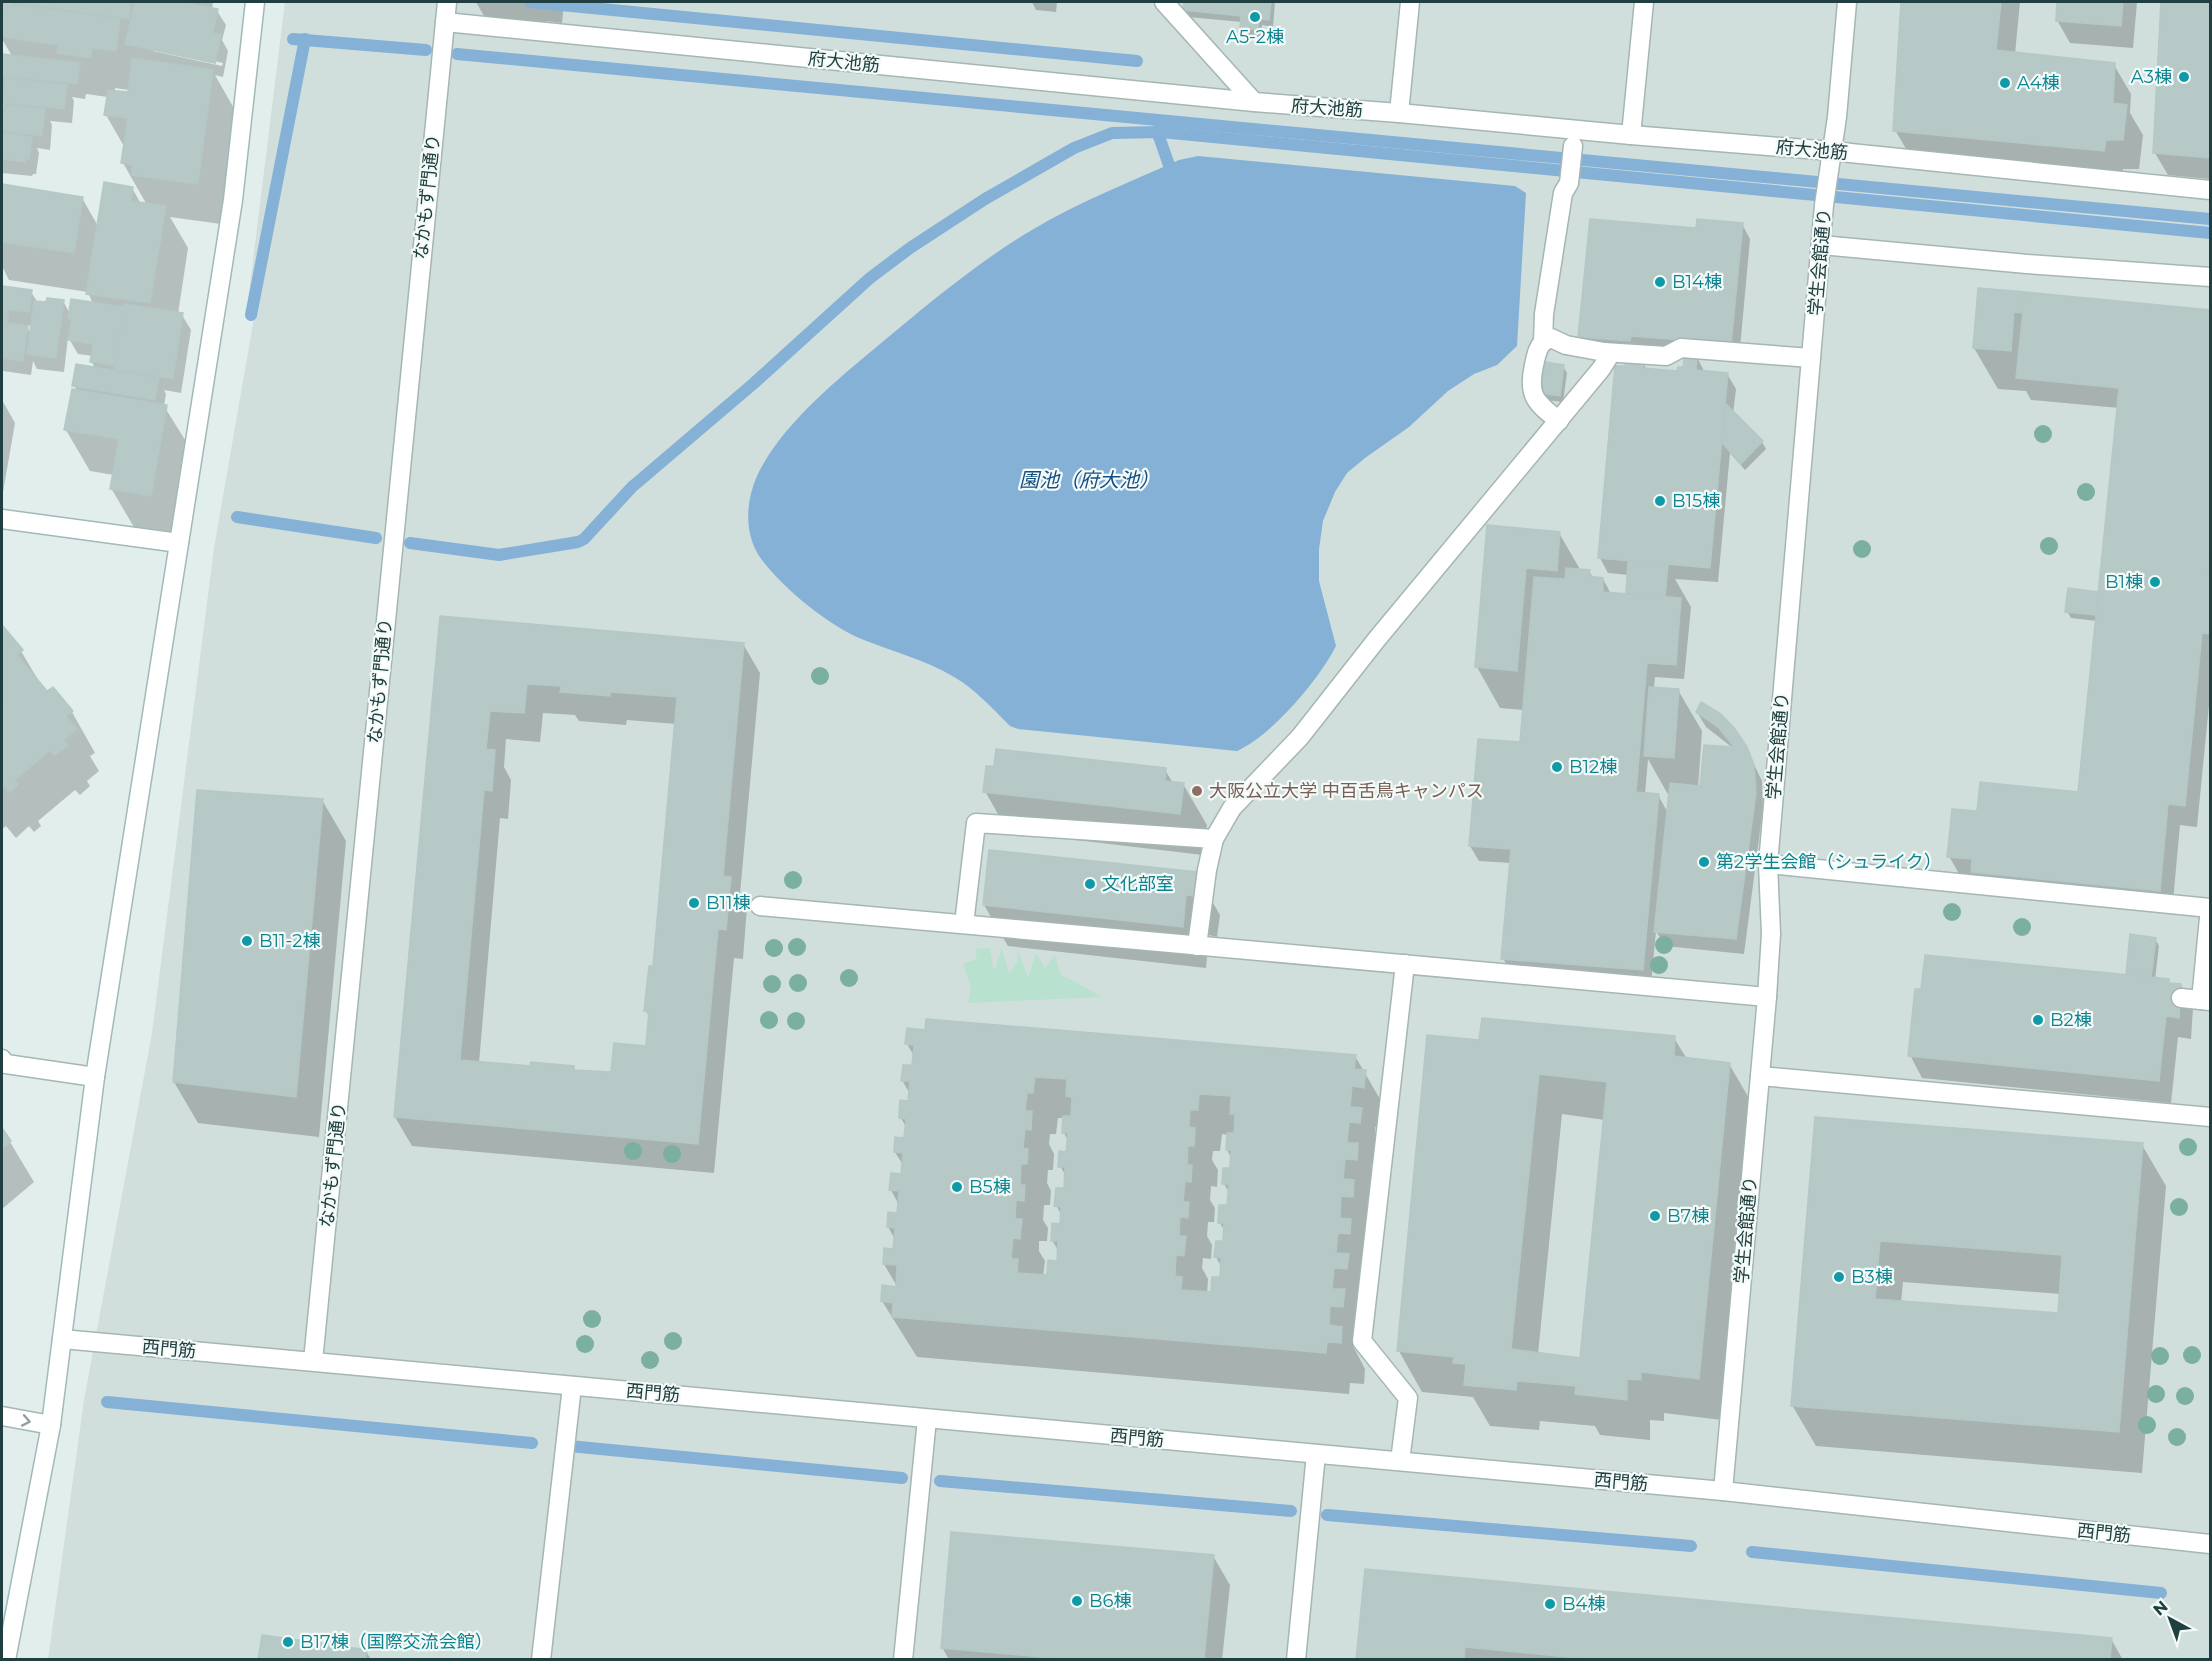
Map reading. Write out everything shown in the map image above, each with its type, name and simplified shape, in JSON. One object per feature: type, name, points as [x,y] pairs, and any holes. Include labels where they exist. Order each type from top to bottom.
[{"type":"street","points":[[6,1659],[51,1425],[95,1077],[233,200],[255,2]]},
{"type":"street","name":"なかもず門通り","points":[[314,1361],[447,2]]},
{"type":"street","points":[[1164,2],[1254,102]]},
{"type":"street","points":[[1399,113],[1410,2]]},
{"type":"street","points":[[1631,135],[1644,2]]},
{"type":"street","name":"学生会館通り","points":[[1723,1491],[1767,997],[1771,934],[1768,864],[1824,205],[1837,117],[1847,2]]},
{"type":"street","name":"府大池筋","points":[[445,22],[1254,102],[1399,113],[1573,142],[1631,135],[1830,160],[2211,190]]},
{"type":"street","points":[[1543,342],[1544,314],[1563,193],[1569,183],[1573,142]]},
{"type":"street","points":[[1821,245],[2027,264],[2211,277]]},
{"type":"street","points":[[1559,422],[1541,408],[1533,395],[1533,370],[1539,346],[1551,338],[1566,345],[1604,352],[1666,356],[1681,348],[1811,358]]},
{"type":"street","points":[[1197,946],[1214,839],[1232,808],[1300,737],[1377,639],[1559,422],[1606,362],[1608,358],[1604,352]]},
{"type":"street","points":[[2,519],[179,543]]},
{"type":"street","points":[[964,924],[976,823],[1214,839]]},
{"type":"street","points":[[1768,864],[2210,908],[2206,1000],[2181,998]]},
{"type":"street","points":[[760,906],[1767,997]]},
{"type":"street","points":[[1400,1461],[1408,1398],[1362,1341],[1406,964]]},
{"type":"street","points":[[2,1059],[6,1064],[95,1077]]},
{"type":"street","points":[[1760,1076],[2211,1117]]},
{"type":"street","name":"西門筋","points":[[62,1339],[1723,1491],[2211,1544]]},
{"type":"street","points":[[541,1659],[572,1386]]},
{"type":"street","points":[[2,1416],[51,1425]]},
{"type":"street","points":[[903,1659],[927,1419]]},
{"type":"street","points":[[1296,1659],[1316,1454]]},
{"type":"shaded area","name":"大阪公立大学 中百舌鳥キャンパス","points":[[285,2],[2210,2],[2210,1659],[48,1660],[84,1400],[152,1033],[214,548],[254,318],[246,317]]},
{"type":"green space","points":[[990,948],[994,971],[1002,948],[1009,974],[1018,961],[1017,949],[1028,978],[1036,953],[1045,968],[1055,955],[1060,974],[1102,997],[968,1003],[971,987],[963,964],[977,959],[975,949]]},
{"type":"water","name":"園池（府大池）","points":[[1198,156],[1515,186],[1526,193],[1517,346],[1497,365],[1474,374],[1448,391],[1409,427],[1347,473],[1335,492],[1323,521],[1319,549],[1319,581],[1336,646],[1318,675],[1293,706],[1265,733],[1237,751],[1018,729],[1010,726],[976,693],[954,677],[921,661],[851,634],[823,617],[795,595],[762,560],[752,541],[748,519],[753,486],[767,457],[811,404],[935,299],[973,270],[1012,242],[1068,210],[1179,160]]},
{"type":"building","points":[[11,2],[131,2],[129,19]]},
{"type":"building","points":[[135,2],[181,2],[218,9],[213,33],[221,35],[215,63],[125,44]]},
{"type":"building","name":"A5-2棟","points":[[1184,2],[1271,2],[1269,20],[1259,19],[1258,30],[1240,28],[1241,16],[1183,10]]},
{"type":"building","name":"A4棟","points":[[1901,2],[2001,2],[1996,50],[2115,63],[2113,103],[2127,105],[2123,140],[2106,140],[2104,151],[1893,131]]},
{"type":"building","name":"A3棟","points":[[2057,2],[2123,2],[2121,26],[2056,21]]},
{"type":"building","name":"A3棟","points":[[2161,2],[2210,2],[2210,158],[2153,153]]},
{"type":"building","points":[[3,3],[120,19],[116,51],[92,48],[91,58],[57,53],[58,45],[2,37]]},
{"type":"building","points":[[2,54],[80,63],[77,84],[2,76]]},
{"type":"building","points":[[132,58],[213,70],[198,184],[131,175],[133,165],[121,163],[128,118],[104,115],[108,90],[128,92]]},
{"type":"building","points":[[5,78],[67,85],[64,109],[2,103]]},
{"type":"building","points":[[2,105],[45,109],[42,136],[2,131]]},
{"type":"building","points":[[2,133],[32,137],[29,159],[25,159],[25,162],[2,159]]},
{"type":"building","points":[[104,182],[133,187],[131,201],[166,206],[150,303],[86,294]]},
{"type":"building","points":[[2,184],[83,197],[74,253],[2,242]]},
{"type":"building","name":"B14棟","points":[[1590,219],[1696,228],[1697,219],[1743,223],[1731,344],[1631,336],[1630,341],[1578,337]]},
{"type":"building","points":[[2,286],[32,290],[29,312],[9,310],[7,323],[28,326],[23,361],[2,358]]},
{"type":"building","points":[[1978,288],[2025,292],[2023,313],[2014,312],[2011,351],[1973,348]]},
{"type":"building","name":"B1棟","points":[[2025,292],[2210,310],[2210,548],[2208,572],[2210,572],[2210,634],[2202,633],[2185,806],[2168,804],[2160,891],[1971,872],[1972,859],[1947,857],[1952,809],[1977,811],[1980,782],[2078,792],[2119,388],[2016,378]]},
{"type":"building","points":[[47,298],[64,300],[56,358],[27,354],[34,301],[46,302]]},
{"type":"building","points":[[71,299],[124,307],[115,366],[90,362],[93,344],[68,340],[72,319],[68,318]]},
{"type":"building","points":[[124,304],[183,313],[173,379],[114,369]]},
{"type":"building","name":"B15棟","points":[[1685,353],[1697,354],[1696,370],[1728,373],[1710,568],[1598,558],[1615,366],[1625,366],[1626,360],[1644,361],[1643,368],[1677,371],[1678,367],[1683,367]]},
{"type":"building","points":[[1545,362],[1564,365],[1560,396],[1541,393]]},
{"type":"building","points":[[76,364],[159,378],[155,400],[72,386]]},
{"type":"building","points":[[72,389],[167,405],[151,496],[110,489],[119,439],[64,430]]},
{"type":"building","points":[[1726,404],[1763,441],[1741,464],[1722,443]]},
{"type":"building","points":[[1487,525],[1560,532],[1557,571],[1526,568],[1517,671],[1475,667]]},
{"type":"building","points":[[1628,561],[1668,565],[1665,597],[1626,594]]},
{"type":"building","name":"B12棟","points":[[1566,568],[1590,570],[1589,576],[1603,578],[1603,592],[1681,598],[1676,665],[1647,663],[1636,792],[1659,794],[1643,970],[1501,959],[1511,849],[1469,846],[1478,739],[1520,742],[1534,577],[1565,579]]},
{"type":"building","points":[[2068,588],[2098,592],[2096,615],[2065,612]]},
{"type":"building","name":"B11棟","points":[[440,616],[744,643],[723,876],[731,877],[726,930],[718,929],[698,1144],[394,1117]],"holes":[[[527,684],[561,686],[560,692],[610,696],[610,692],[677,697],[653,966],[649,966],[644,1011],[649,1011],[646,1046],[614,1043],[611,1072],[574,1070],[574,1066],[531,1062],[530,1066],[460,1060],[484,790],[492,791],[495,750],[486,749],[490,711],[524,713]]]},
{"type":"building","points":[[3,626],[23,650],[17,655],[47,691],[53,687],[73,711],[66,716],[77,729],[64,740],[68,745],[55,755],[50,750],[15,780],[18,784],[10,792],[5,786],[2,789]]},
{"type":"building","points":[[1649,687],[1679,689],[1674,758],[1644,756]]},
{"type":"building","name":"第2学生会館（シュライク）","points":[[1701,702],[1721,714],[1735,729],[1747,747],[1754,765],[1756,793],[1736,939],[1654,932],[1670,783],[1700,786],[1704,745],[1734,747],[1719,728],[1696,712]]},
{"type":"building","points":[[996,749],[1166,768],[1165,781],[1184,783],[1180,814],[983,792],[986,766],[994,766]]},
{"type":"building","name":"B11-2棟","points":[[197,790],[323,799],[296,1097],[173,1082]]},
{"type":"building","name":"文化部室","points":[[989,850],[1197,872],[1194,896],[1186,895],[1183,927],[983,905]]},
{"type":"building","points":[[2130,934],[2156,938],[2151,978],[2126,975]]},
{"type":"building","name":"B2棟","points":[[1925,955],[2169,979],[2169,983],[2181,984],[2179,1018],[2166,1016],[2159,1081],[1908,1056],[1915,989],[1921,989]]},
{"type":"building","name":"B7棟","points":[[1482,1018],[1675,1036],[1674,1056],[1730,1063],[1699,1379],[1641,1372],[1641,1380],[1627,1379],[1627,1400],[1575,1394],[1576,1386],[1517,1381],[1516,1390],[1464,1385],[1466,1364],[1453,1363],[1454,1357],[1397,1351],[1427,1035],[1479,1040]],"holes":[[[1539,1074],[1607,1082],[1580,1358],[1511,1349]]]},
{"type":"building","name":"B5棟","points":[[926,1019],[1356,1055],[1354,1069],[1366,1070],[1364,1088],[1352,1086],[1350,1107],[1362,1108],[1360,1123],[1349,1122],[1347,1143],[1358,1143],[1357,1160],[1345,1159],[1343,1179],[1354,1180],[1353,1197],[1341,1196],[1340,1218],[1351,1219],[1350,1234],[1338,1233],[1336,1253],[1349,1254],[1347,1269],[1334,1268],[1332,1289],[1345,1289],[1343,1307],[1330,1306],[1329,1325],[1342,1327],[1341,1343],[1327,1342],[1326,1353],[892,1317],[893,1303],[881,1301],[882,1285],[896,1287],[897,1265],[883,1264],[884,1248],[893,1249],[895,1228],[887,1227],[888,1212],[897,1213],[899,1191],[889,1190],[891,1173],[901,1174],[903,1153],[894,1152],[895,1137],[904,1138],[906,1119],[899,1118],[900,1100],[908,1101],[910,1081],[901,1081],[903,1065],[912,1065],[914,1045],[905,1044],[907,1028],[925,1030]],"holes":[[[1035,1077],[1067,1079],[1066,1096],[1072,1097],[1071,1116],[1063,1116],[1062,1133],[1068,1133],[1066,1152],[1059,1151],[1058,1167],[1065,1167],[1064,1188],[1056,1188],[1054,1206],[1061,1207],[1060,1224],[1052,1223],[1051,1241],[1058,1241],[1057,1261],[1048,1260],[1047,1275],[1017,1273],[1018,1259],[1011,1259],[1013,1238],[1020,1239],[1022,1219],[1015,1219],[1016,1200],[1024,1201],[1025,1185],[1020,1185],[1021,1164],[1027,1164],[1028,1149],[1023,1148],[1025,1129],[1031,1130],[1032,1111],[1025,1111],[1027,1093],[1033,1093]],[[1199,1094],[1231,1096],[1230,1114],[1235,1114],[1234,1133],[1227,1133],[1226,1150],[1231,1150],[1230,1168],[1223,1168],[1222,1184],[1229,1184],[1227,1205],[1219,1205],[1218,1223],[1224,1223],[1223,1241],[1216,1241],[1214,1257],[1221,1258],[1220,1277],[1212,1277],[1211,1292],[1181,1290],[1182,1277],[1175,1276],[1176,1255],[1184,1256],[1186,1236],[1179,1236],[1180,1217],[1188,1218],[1189,1202],[1183,1202],[1185,1181],[1191,1182],[1192,1165],[1187,1165],[1188,1146],[1194,1146],[1195,1128],[1189,1127],[1190,1110],[1198,1110]]]},
{"type":"building","name":"B3棟","points":[[1815,1117],[2143,1143],[2119,1432],[1791,1406]],"holes":[[[1880,1241],[2062,1255],[2058,1313],[1875,1299]]]},
{"type":"building","points":[[2,1128],[11,1141],[2,1149]]},
{"type":"building","name":"B6棟","points":[[951,1532],[1214,1555],[1204,1660],[1073,1660],[941,1648]]},
{"type":"building","name":"B4棟","points":[[1365,1569],[2112,1638],[2110,1660],[1596,1660],[1465,1647],[1464,1660],[1356,1660]]},
{"type":"building","name":"B17棟（国際交流会館）","points":[[262,1635],[367,1650],[365,1660],[258,1660]]},
{"type":"waterway","points":[[530,2],[1137,61]]},
{"type":"waterway","points":[[293,39],[426,50]]},
{"type":"waterway","points":[[251,315],[305,39]]},
{"type":"waterway","points":[[457,54],[2210,219]]},
{"type":"waterway","points":[[1157,131],[1169,165]]},
{"type":"waterway","points":[[410,543],[499,555],[578,542],[584,539],[632,487],[753,384],[870,278],[910,248],[985,199],[1074,148],[1112,133],[1161,132],[2210,233]]},
{"type":"waterway","points":[[237,517],[376,538]]},
{"type":"waterway","points":[[107,1402],[532,1443]]},
{"type":"waterway","points":[[569,1446],[902,1478]]},
{"type":"waterway","points":[[940,1481],[1291,1511]]},
{"type":"waterway","points":[[1327,1515],[1691,1546]]},
{"type":"waterway","points":[[1752,1552],[2161,1593]]},
{"type":"place","name":"A5-2棟","points":[[1255,17]]},
{"type":"place","name":"A3棟","points":[[2184,77]]},
{"type":"place","name":"A4棟","points":[[2005,83]]},
{"type":"place","name":"B14棟","points":[[1660,282]]},
{"type":"place","name":"B15棟","points":[[1660,501]]},
{"type":"place","name":"B1棟","points":[[2155,582]]},
{"type":"place","name":"B12棟","points":[[1557,767]]},
{"type":"place","name":"大阪公立大学 中百舌鳥キャンパス","points":[[1197,791]]},
{"type":"place","name":"第2学生会館（シュライク）","points":[[1704,862]]},
{"type":"place","name":"文化部室","points":[[1090,884]]},
{"type":"place","name":"B11棟","points":[[694,903]]},
{"type":"place","name":"B11-2棟","points":[[247,941]]},
{"type":"place","name":"B2棟","points":[[2038,1020]]},
{"type":"place","name":"B5棟","points":[[957,1187]]},
{"type":"place","name":"B7棟","points":[[1655,1216]]},
{"type":"place","name":"B3棟","points":[[1839,1277]]},
{"type":"place","name":"B6棟","points":[[1077,1601]]},
{"type":"place","name":"B4棟","points":[[1550,1604]]},
{"type":"place","name":"B17棟（国際交流会館）","points":[[288,1642]]}]
